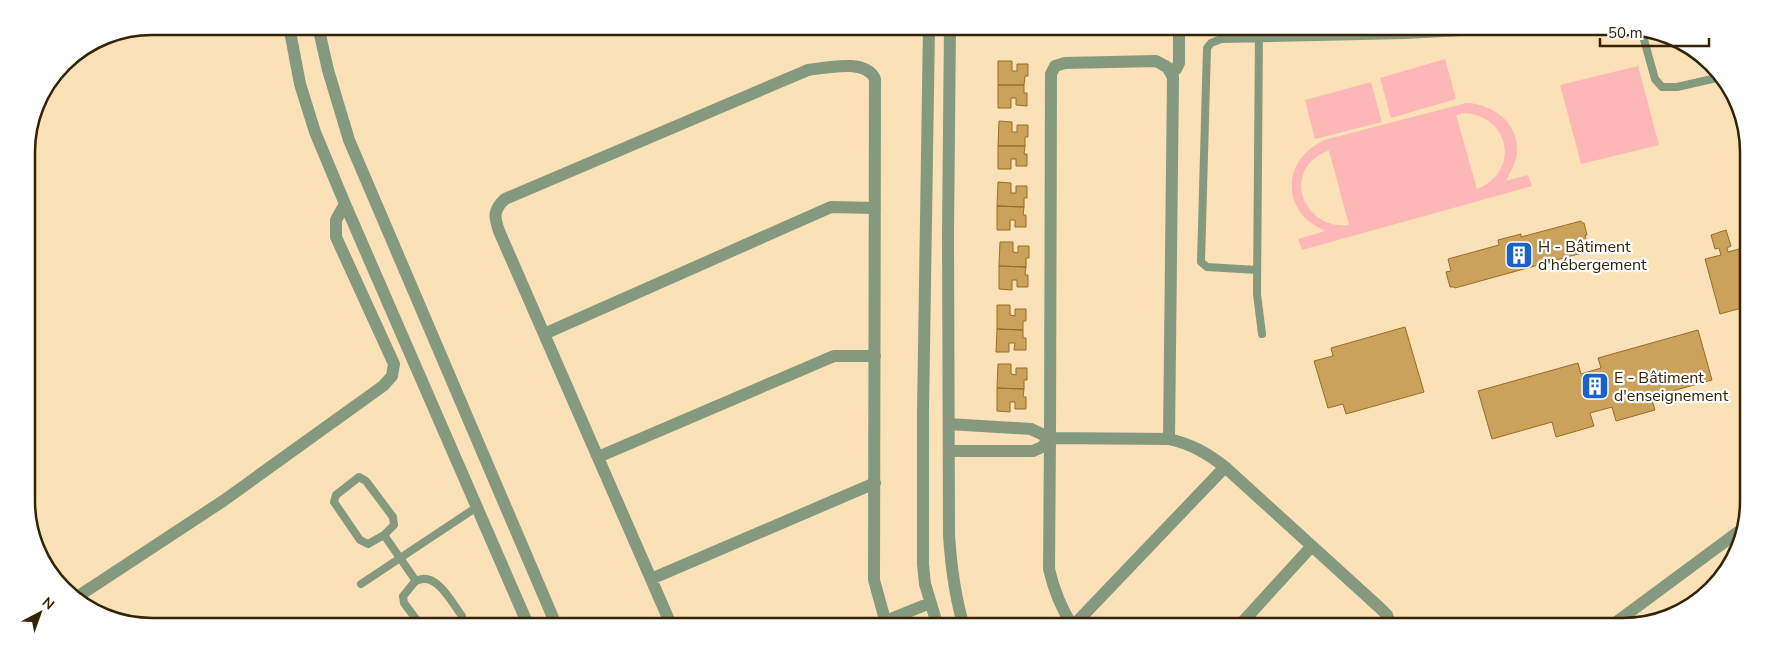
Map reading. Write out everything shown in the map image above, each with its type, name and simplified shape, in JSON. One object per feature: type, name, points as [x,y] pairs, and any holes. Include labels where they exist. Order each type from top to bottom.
[{"type":"street","points":[[291,35],[306,106],[345,204],[525,618]]},
{"type":"street","points":[[320,35],[328,70],[349,140],[554,618]]},
{"type":"street","points":[[929,35],[923,555],[925,584],[935,618]]},
{"type":"street","points":[[950,35],[948,232],[949,528],[950,559],[961,618]]},
{"type":"street","points":[[1171,72],[1176,69],[1179,63],[1180,35]]},
{"type":"street","points":[[1068,618],[1059,602],[1049,569],[1050,74],[1060,63],[1156,61],[1167,67],[1171,72],[1174,82],[1169,439]]},
{"type":"street","points":[[668,618],[499,231],[495,218],[498,205],[515,195],[808,70],[844,66],[863,68],[873,74],[875,79],[874,580],[884,618]]},
{"type":"street","points":[[82,594],[223,501],[383,386],[392,376],[394,364],[336,236],[336,220],[345,204]]},
{"type":"street","points":[[544,334],[831,207],[875,208]]},
{"type":"street","points":[[926,230],[948,232]]},
{"type":"street","points":[[598,457],[834,356],[875,356]]},
{"type":"street","points":[[949,424],[1031,428],[1050,438],[1169,439],[1199,448],[1225,467],[1388,615],[1389,618]]},
{"type":"street","points":[[950,452],[1032,451],[1042,447],[1050,438]]},
{"type":"street","points":[[1081,618],[1225,467]]},
{"type":"street","points":[[651,578],[875,483]]},
{"type":"street","points":[[1622,618],[1736,533]]},
{"type":"street","points":[[1246,618],[1312,547]]},
{"type":"street","points":[[898,618],[930,602]]},
{"type":"lane","points":[[1258,270],[1205,267],[1201,262],[1207,48],[1221,39],[1406,35]]},
{"type":"lane","points":[[1643,37],[1655,79],[1662,87],[1677,87],[1714,79]]},
{"type":"lane","points":[[1259,38],[1257,294],[1262,334]]},
{"type":"lane","points":[[359,477],[366,481],[393,518],[394,525],[384,535],[368,544],[360,540],[334,502],[336,495],[359,477]]},
{"type":"lane","points":[[361,584],[477,507]]},
{"type":"lane","points":[[384,535],[416,581]]},
{"type":"lane","points":[[415,618],[404,603],[403,596],[416,581],[429,579],[436,582],[462,618]]},
{"type":"shaded area","points":[[1445,59],[1456,99],[1391,118],[1380,78]]},
{"type":"shaded area","points":[[1638,66],[1659,145],[1581,164],[1560,85]]},
{"type":"shaded area","points":[[1371,82],[1382,122],[1315,139],[1305,100]]},
{"type":"shaded area","points":[[1466,103],[1476,104],[1494,111],[1502,117],[1513,132],[1517,156],[1506,181],[1528,175],[1532,186],[1302,250],[1298,239],[1325,231],[1308,221],[1300,212],[1294,201],[1292,179],[1295,168],[1308,151],[1328,139]],"holes":[[[1465,113],[1481,117],[1493,124],[1501,135],[1504,146],[1504,159],[1499,171],[1490,181],[1477,189],[1456,115]],[[1329,151],[1349,225],[1332,224],[1319,218],[1309,208],[1303,196],[1301,183],[1305,170],[1313,159]]]},
{"type":"building","points":[[998,61],[1012,61],[1012,71],[1017,71],[1017,64],[1028,64],[1028,76],[1025,76],[1024,85],[998,85]]},
{"type":"building","points":[[998,85],[1024,85],[1024,93],[1027,93],[1027,106],[1016,105],[1016,98],[1011,98],[1011,108],[998,108]]},
{"type":"building","points":[[999,121],[1012,122],[1012,132],[1017,132],[1017,125],[1028,125],[1028,137],[1025,137],[1025,146],[998,146]]},
{"type":"building","points":[[998,146],[1025,146],[1024,154],[1027,154],[1027,166],[1016,166],[1016,159],[1011,159],[1011,169],[998,169]]},
{"type":"building","points":[[998,182],[1011,183],[1011,193],[1016,193],[1016,186],[1027,186],[1027,198],[1024,198],[1024,207],[997,206]]},
{"type":"building","points":[[997,206],[1024,207],[1023,215],[1026,215],[1026,227],[1015,227],[1015,220],[1010,220],[1010,230],[997,230]]},
{"type":"building","name":"H - Bâtiment d'hébergement","points":[[1581,221],[1584,223],[1589,251],[1455,288],[1450,287],[1446,272],[1451,271],[1448,259],[1499,245],[1498,240],[1521,234],[1521,237]]},
{"type":"building","points":[[1726,230],[1731,246],[1727,248],[1728,252],[1740,249],[1740,308],[1720,314],[1705,259],[1721,255],[1719,248],[1715,249],[1711,235]]},
{"type":"building","points":[[1000,242],[1013,242],[1013,252],[1018,253],[1018,246],[1029,246],[1029,258],[1026,258],[1026,267],[999,266]]},
{"type":"building","points":[[999,266],[1026,267],[1025,275],[1028,275],[1028,287],[1017,287],[1017,280],[1012,280],[1012,290],[999,289]]},
{"type":"building","points":[[997,305],[1010,305],[1010,315],[1015,316],[1015,309],[1026,309],[1026,321],[1023,321],[1023,330],[997,329]]},
{"type":"building","points":[[1405,327],[1424,392],[1346,414],[1343,404],[1328,408],[1314,361],[1333,356],[1331,348]]},
{"type":"building","points":[[997,329],[1023,330],[1023,338],[1026,338],[1026,350],[1014,350],[1015,343],[1009,343],[1009,352],[996,352]]},
{"type":"building","name":"E - Bâtiment d'enseignement","points":[[1698,330],[1712,380],[1651,397],[1655,410],[1616,421],[1612,407],[1590,413],[1594,426],[1556,437],[1552,422],[1492,439],[1478,391],[1578,363],[1581,374],[1601,368],[1598,358]]},
{"type":"building","points":[[998,364],[1011,364],[1011,374],[1016,375],[1016,368],[1027,368],[1027,380],[1024,380],[1024,389],[997,388]]},
{"type":"building","points":[[997,388],[1024,389],[1023,397],[1026,397],[1026,409],[1015,409],[1015,402],[1010,402],[1010,412],[997,411]]},
{"type":"place","name":"H - Bâtiment d'hébergement","points":[[1519,255]]},
{"type":"place","name":"E - Bâtiment d'enseignement","points":[[1595,386]]}]
